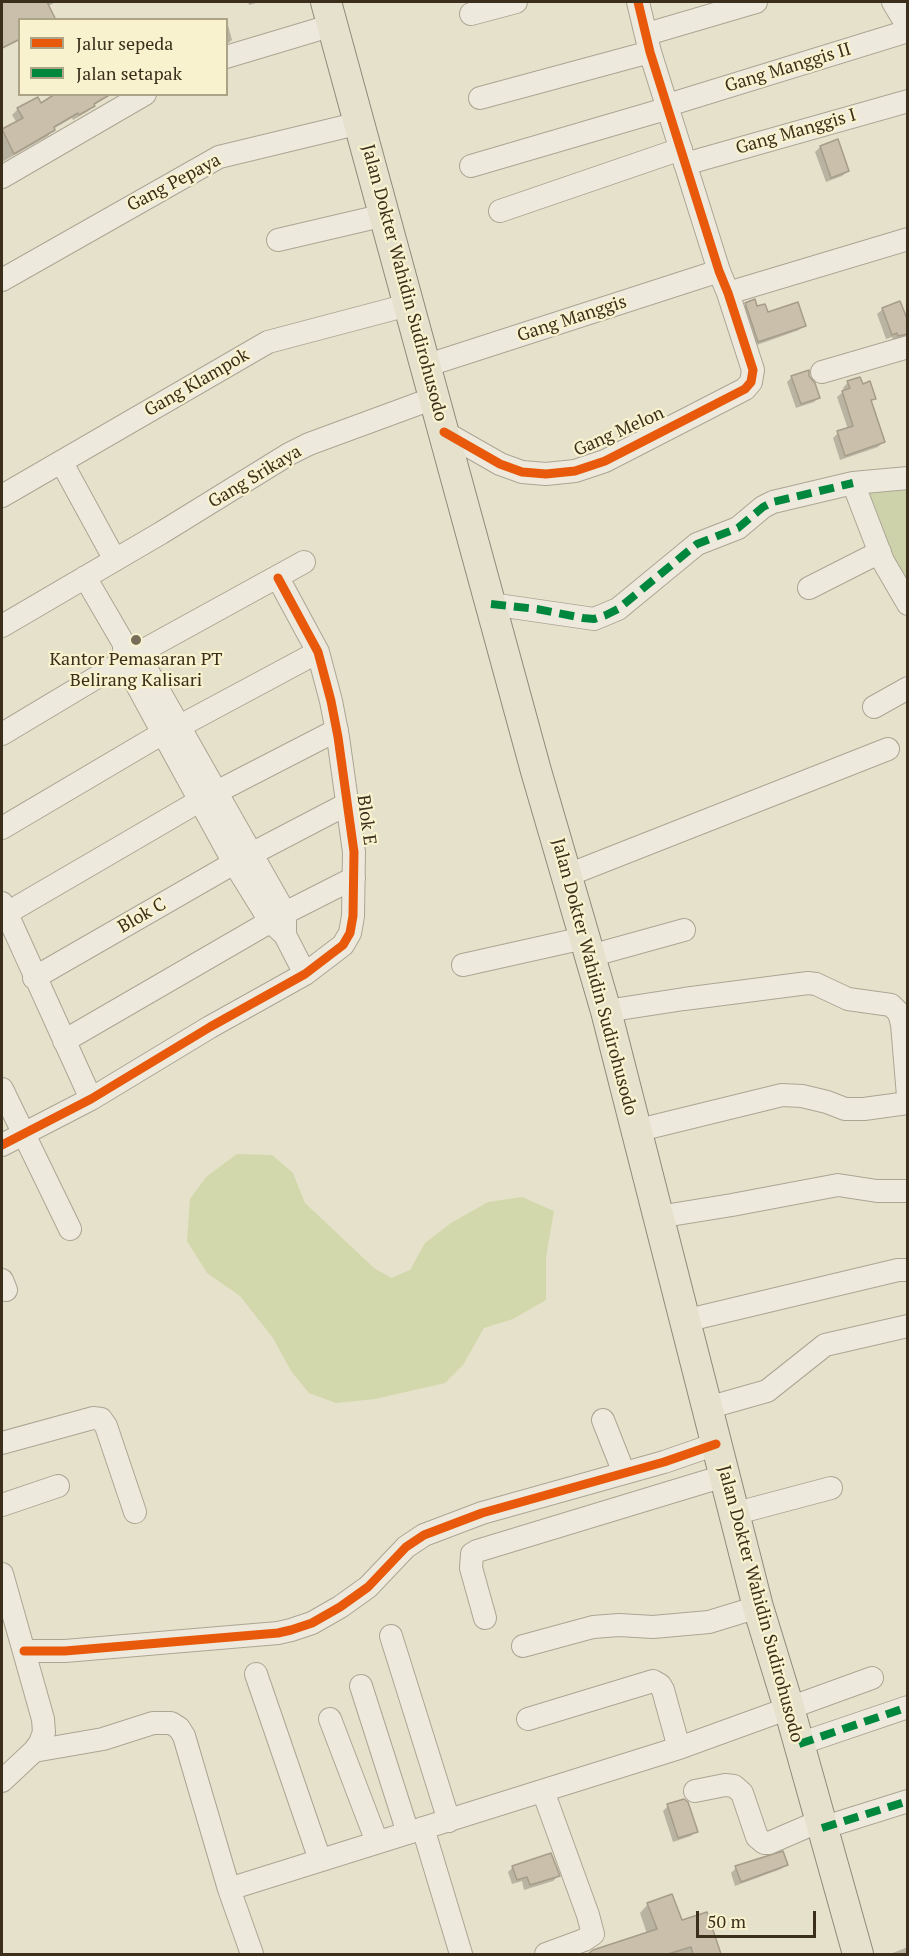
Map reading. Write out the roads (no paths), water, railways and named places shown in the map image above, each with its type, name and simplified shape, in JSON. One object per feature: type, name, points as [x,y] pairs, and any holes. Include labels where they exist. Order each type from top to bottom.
[{"type":"main road","name":"Jalan Dokter Wahidin Sudirohusodo","points":[[330,14],[536,771],[606,1011],[758,1607],[789,1708],[858,1954]]},
{"type":"street","points":[[471,14],[516,2]]},
{"type":"street","points":[[638,2],[648,43],[683,157],[728,293],[908,239]]},
{"type":"street","points":[[480,98],[648,43],[756,2]]},
{"type":"street","points":[[893,2],[908,29]]},
{"type":"street","points":[[228,56],[330,14]]},
{"type":"street","name":"Gang Manggis II","points":[[471,166],[668,107],[908,29]]},
{"type":"street","points":[[2,177],[142,96]]},
{"type":"street","name":"Gang Manggis I","points":[[500,211],[683,157],[908,101]]},
{"type":"street","name":"Gang Pepaya","points":[[2,280],[195,169],[226,155],[360,123]]},
{"type":"street","points":[[279,240],[385,215]]},
{"type":"street","name":"Gang Manggis","points":[[425,366],[719,271]]},
{"type":"street","name":"Gang Melon","points":[[444,432],[500,464],[522,472],[546,474],[575,471],[605,461],[745,389],[753,378],[751,364],[728,293]]},
{"type":"street","name":"Gang Klampok","points":[[2,496],[275,340],[408,305]]},
{"type":"street","points":[[822,372],[908,347]]},
{"type":"street","name":"Gang Srikaya","points":[[2,626],[304,447],[434,398]]},
{"type":"street","points":[[62,463],[115,560]]},
{"type":"street","points":[[491,604],[537,609],[583,618],[606,615],[618,609],[697,544],[738,528],[763,507],[773,502],[853,483],[908,478]]},
{"type":"street","points":[[853,483],[880,552],[908,604]]},
{"type":"street","points":[[809,588],[880,552]]},
{"type":"street","points":[[2,734],[128,653],[278,578],[304,562]]},
{"type":"street","points":[[85,577],[280,923],[305,974]]},
{"type":"street","name":"Blok E","points":[[2,1145],[91,1099],[210,1027],[305,974],[343,945],[350,933],[353,916],[354,852],[337,730],[318,652],[278,578]]},
{"type":"street","points":[[2,828],[171,729],[318,652]]},
{"type":"street","points":[[874,707],[908,688]]},
{"type":"street","points":[[91,1099],[4,908],[208,796],[337,730]]},
{"type":"street","points":[[568,875],[888,749]]},
{"type":"street","name":"Blok C","points":[[34,978],[242,859],[347,804]]},
{"type":"street","points":[[64,1041],[280,923],[354,878]]},
{"type":"street","points":[[463,965],[684,930]]},
{"type":"street","points":[[606,1011],[808,983],[816,984],[848,999],[891,1005],[899,1013],[902,1024],[908,1096]]},
{"type":"street","points":[[2,1089],[70,1229]]},
{"type":"street","points":[[635,1131],[782,1095],[802,1096],[827,1102],[845,1110],[908,1103]]},
{"type":"street","points":[[658,1216],[838,1185],[877,1191],[908,1191]]},
{"type":"street","points":[[684,1321],[898,1270],[908,1270]]},
{"type":"street","points":[[707,1408],[767,1392],[825,1345],[908,1326]]},
{"type":"street","points":[[2,1443],[93,1418],[101,1419],[106,1426],[135,1512]]},
{"type":"street","points":[[603,1420],[624,1473]]},
{"type":"street","points":[[24,1651],[65,1651],[278,1634],[312,1623],[359,1594],[383,1573],[406,1546],[424,1535],[482,1513],[716,1444]]},
{"type":"street","points":[[485,1618],[471,1568],[472,1554],[477,1551],[724,1476]]},
{"type":"street","points":[[2,1505],[58,1486]]},
{"type":"street","points":[[733,1514],[831,1488]]},
{"type":"street","points":[[2,1575],[44,1725],[40,1743],[2,1781]]},
{"type":"street","points":[[523,1646],[593,1627],[653,1627],[709,1622],[758,1607]]},
{"type":"street","points":[[391,1636],[449,1821]]},
{"type":"street","points":[[256,1674],[320,1860]]},
{"type":"street","points":[[228,1889],[679,1748],[872,1678]]},
{"type":"street","points":[[528,1719],[653,1681],[663,1690],[679,1748]]},
{"type":"street","points":[[361,1686],[460,1954]]},
{"type":"street","points":[[798,1743],[908,1707]]},
{"type":"street","points":[[330,1719],[377,1842]]},
{"type":"street","points":[[34,1751],[103,1739],[153,1723],[166,1722],[175,1725],[184,1736],[228,1889],[252,1954]]},
{"type":"street","points":[[694,1791],[725,1785],[734,1786],[742,1793],[757,1837],[764,1843],[821,1824],[908,1801]]},
{"type":"street","points":[[543,1791],[593,1934],[584,1940],[546,1954]]},
{"type":"place","name":"Kantor Pemasaran PT Belirang Kalisari","points":[[136,640]]}]
